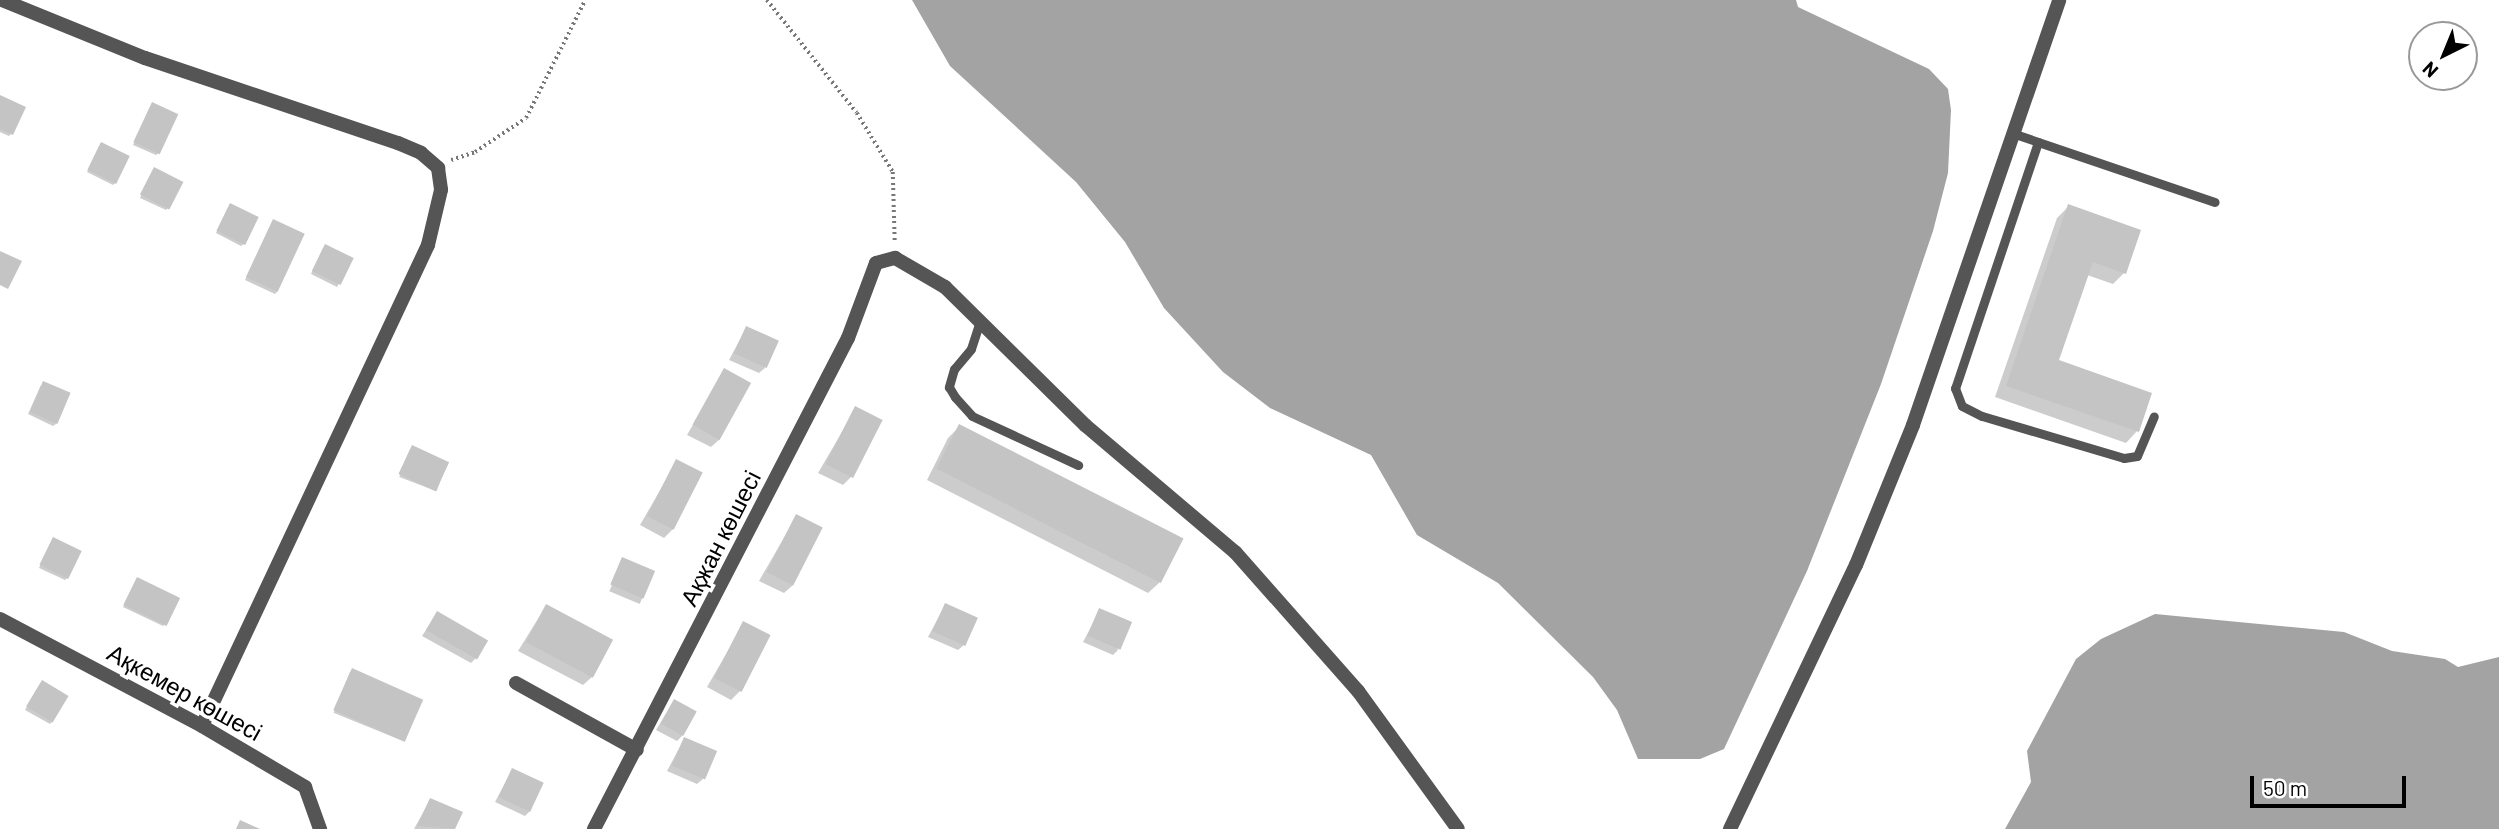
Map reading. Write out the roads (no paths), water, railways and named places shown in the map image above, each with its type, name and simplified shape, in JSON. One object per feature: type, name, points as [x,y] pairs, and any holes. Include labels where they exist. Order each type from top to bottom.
[{"type":"street","points":[[2,0],[145,58],[398,143],[421,153],[438,167],[441,190],[428,245],[202,726]]},
{"type":"street","points":[[1730,829],[1856,565],[1913,425],[2059,0]]},
{"type":"street","name":"Ақжан көшесі","points":[[594,829],[848,338],[876,263],[895,258],[945,287],[980,321]]},
{"type":"street","points":[[980,321],[1085,425],[1235,552],[1357,691],[1458,829]]},
{"type":"street","name":"Ақкемер көшесі","points":[[0,619],[202,726],[305,786],[320,829]]},
{"type":"street","points":[[516,682],[637,750]]},
{"type":"lane","points":[[2012,133],[2215,202]]},
{"type":"lane","points":[[2038,142],[1955,388],[1962,406],[1982,416],[2124,458],[2137,456],[2154,416]]},
{"type":"lane","points":[[980,321],[971,349],[954,369],[949,387],[955,397],[972,416],[1078,465]]}]
